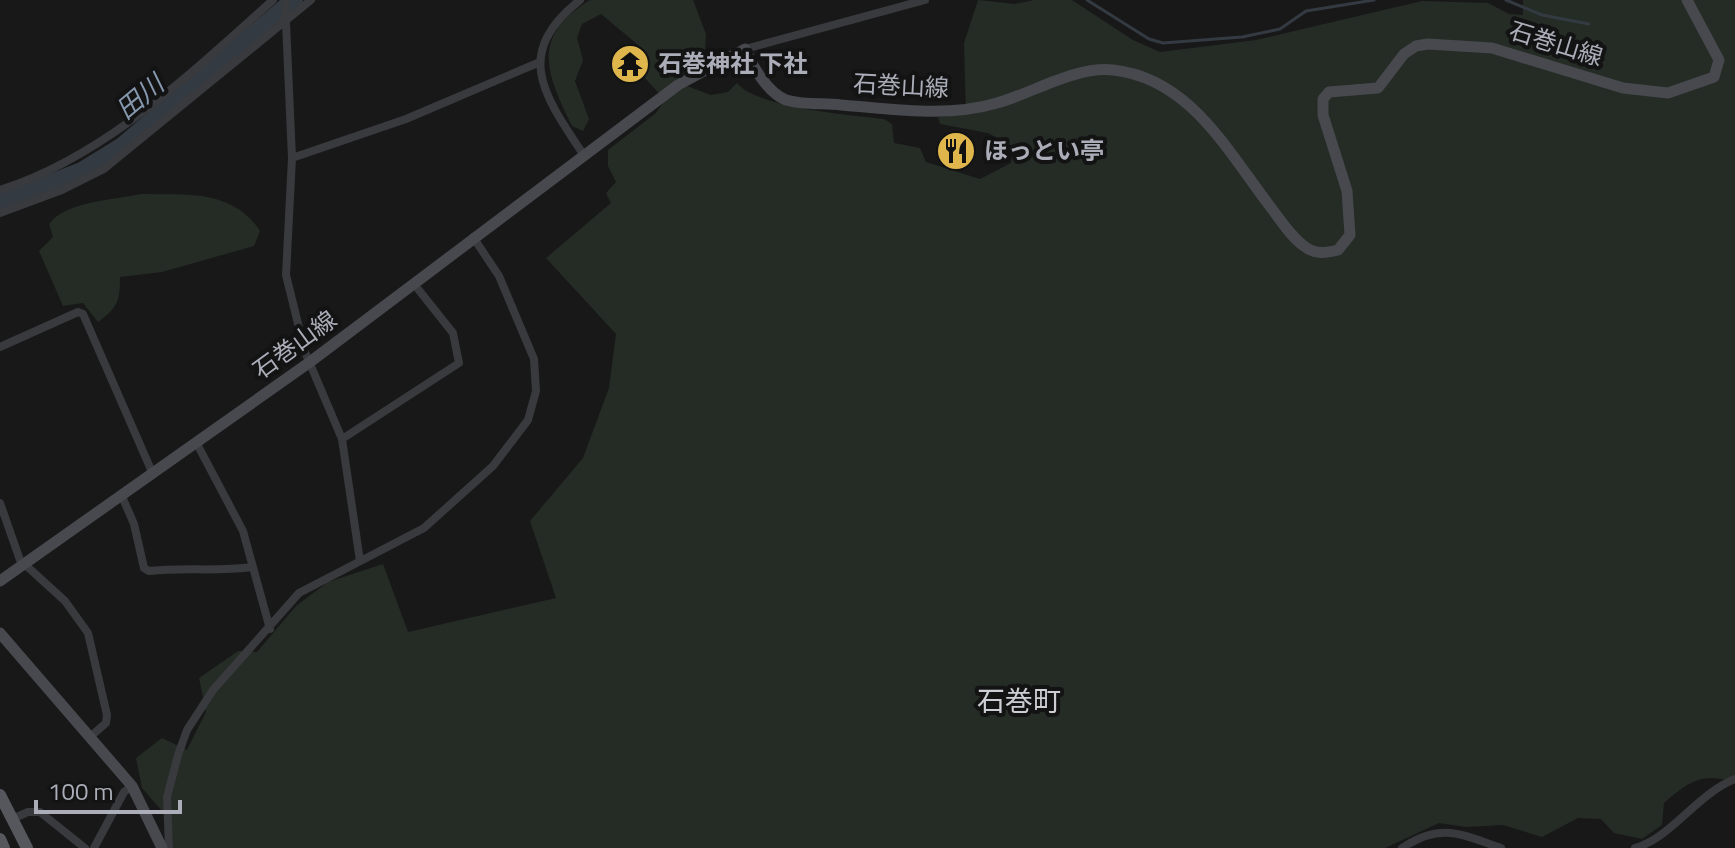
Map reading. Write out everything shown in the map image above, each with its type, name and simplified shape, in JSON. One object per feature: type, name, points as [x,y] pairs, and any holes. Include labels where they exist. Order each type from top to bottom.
[{"type":"main road","name":"石巻山線","points":[[0,581],[310,362],[583,154],[702,69],[745,49],[757,74],[783,99],[883,108],[951,112],[996,103],[1073,76],[1112,70],[1149,79],[1194,108],[1304,247],[1321,254],[1338,250],[1350,235],[1347,191],[1323,115],[1323,99],[1329,92],[1378,88],[1404,54],[1416,46],[1448,43],[1492,48],[1623,88],[1681,91],[1714,77],[1719,60],[1687,0]]},
{"type":"main road","points":[[0,633],[132,786],[162,848]]},
{"type":"main road","points":[[0,795],[27,848]]},
{"type":"main road","points":[[0,839],[4,848]]},
{"type":"street","points":[[0,190],[43,174],[92,149],[273,0]]},
{"type":"street","points":[[285,0],[292,158],[286,275],[310,362],[342,439],[360,561]]},
{"type":"street","points":[[0,213],[62,190],[104,169],[311,0]]},
{"type":"street","points":[[580,0],[547,33],[540,62],[546,89],[583,154]]},
{"type":"street","points":[[745,49],[890,4],[925,0]]},
{"type":"street","points":[[292,158],[406,119],[540,62]]},
{"type":"street","points":[[169,848],[167,797],[187,730],[213,690],[299,593],[424,528],[467,491],[514,439],[535,404],[534,359],[499,276],[473,237]]},
{"type":"street","points":[[342,439],[459,363],[453,333],[414,284]]},
{"type":"street","points":[[0,347],[78,312],[83,314],[152,472]]},
{"type":"street","points":[[196,442],[243,531],[270,629]]},
{"type":"street","points":[[121,494],[134,524],[144,568],[149,571],[201,566],[211,572],[253,567]]},
{"type":"street","points":[[0,503],[13,548],[25,565],[71,608],[93,644],[107,715],[106,723],[91,736]]},
{"type":"street","points":[[1635,848],[1656,838],[1707,793],[1735,779]]},
{"type":"street","points":[[94,848],[124,792],[132,786]]},
{"type":"street","points":[[12,819],[28,812],[40,812],[85,848]]},
{"type":"street","points":[[1402,848],[1418,837],[1440,831],[1501,848]]},
{"type":"shaded area","points":[[590,0],[693,0],[706,34],[705,52],[684,67],[687,86],[711,95],[728,92],[737,83],[748,92],[783,104],[884,119],[892,124],[894,143],[920,148],[926,162],[980,179],[1011,163],[1014,147],[988,133],[940,124],[938,117],[966,114],[964,43],[978,0],[1015,4],[1034,0],[1072,0],[1133,40],[1160,52],[1256,40],[1422,1],[1488,3],[1509,14],[1523,15],[1523,0],[1735,0],[1735,783],[1714,778],[1689,784],[1664,803],[1662,825],[1642,839],[1614,833],[1601,819],[1578,818],[1542,837],[1503,825],[1466,827],[1439,823],[1385,848],[173,848],[171,821],[142,788],[136,758],[162,738],[187,750],[206,712],[199,678],[238,651],[257,652],[296,606],[328,582],[383,564],[408,632],[556,598],[530,521],[583,458],[609,388],[616,334],[546,258],[611,203],[606,193],[616,182],[608,166],[608,150],[656,113],[665,100],[635,67],[643,49],[601,14],[582,24],[577,38],[583,60],[575,81],[589,119],[583,131],[572,126],[550,73],[551,42],[558,28],[571,14]]},
{"type":"shaded area","points":[[141,194],[191,195],[222,201],[249,217],[260,231],[254,246],[162,272],[120,277],[116,303],[98,322],[83,303],[63,306],[39,251],[53,237],[49,224],[57,216],[78,206]]},
{"type":"waterway","name":"田川","points":[[0,203],[82,171],[121,147],[294,0]]},
{"type":"waterway","points":[[1087,0],[1149,39],[1163,43],[1242,37],[1280,29],[1306,11],[1374,0]]},
{"type":"waterway","points":[[1506,0],[1542,15],[1589,24]]},
{"type":"place","name":"石巻神社 下社","points":[[630,64]]},
{"type":"place","name":"ほっとい亭","points":[[956,151]]},
{"type":"district","name":"石巻町","points":[[1019,701]]}]
